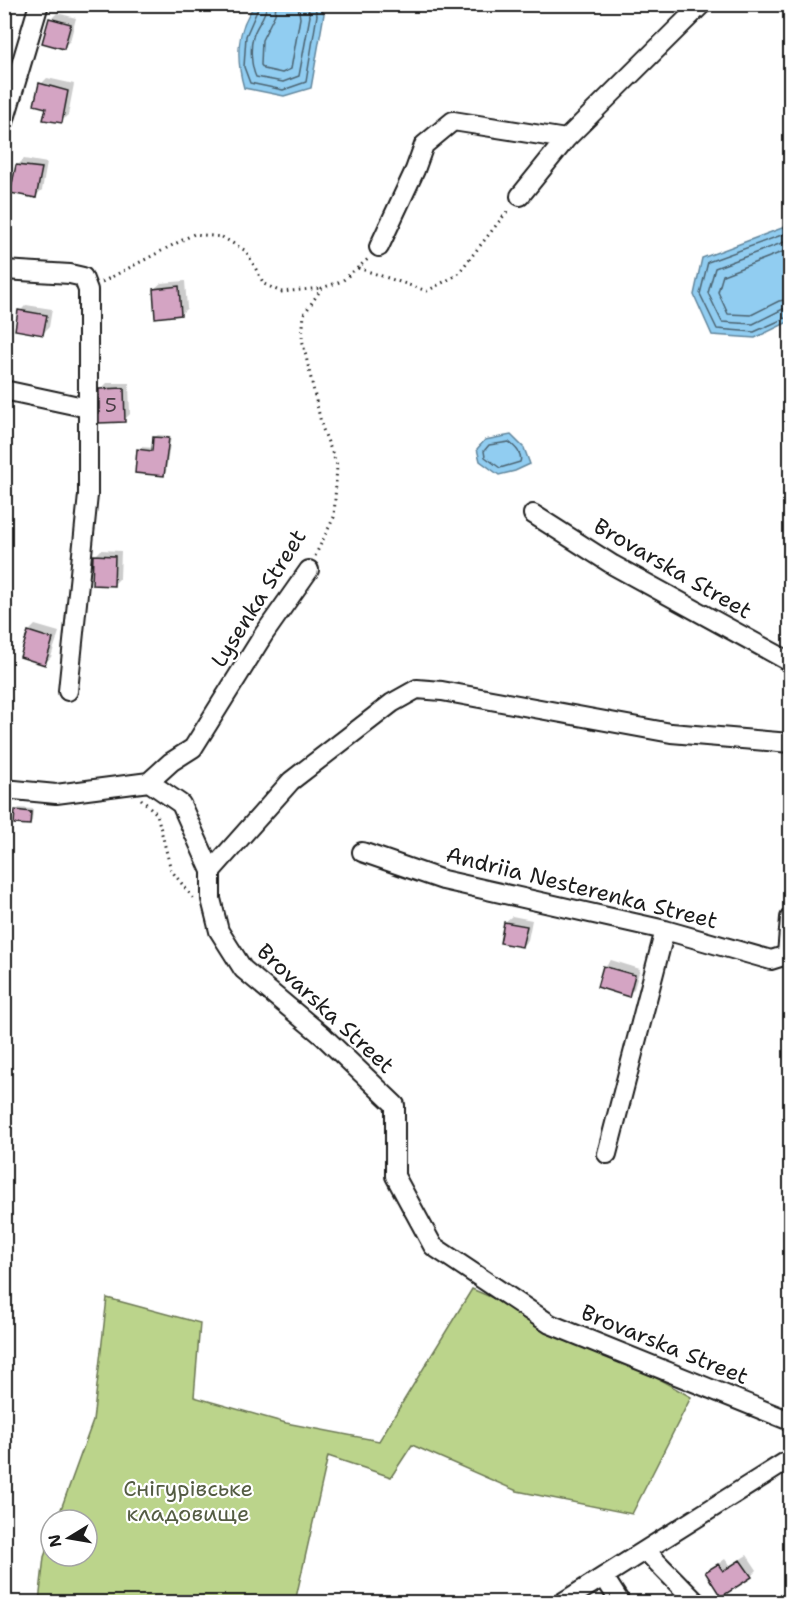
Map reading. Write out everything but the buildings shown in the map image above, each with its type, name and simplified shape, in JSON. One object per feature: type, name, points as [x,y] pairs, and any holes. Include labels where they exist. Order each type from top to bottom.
[{"type":"street","points":[[4,122],[39,4]]},
{"type":"street","points":[[520,196],[566,139],[702,4]]},
{"type":"street","points":[[379,247],[415,170],[424,145],[453,121],[566,139]]},
{"type":"street","points":[[4,270],[83,276],[88,290],[88,495],[68,691]]},
{"type":"street","points":[[4,390],[88,408]]},
{"type":"street","name":"Brovarska Street","points":[[533,514],[613,565],[790,662]]},
{"type":"street","name":"Lysenka Street","points":[[149,782],[171,762],[193,748],[264,634],[309,570]]},
{"type":"street","points":[[4,789],[56,794],[149,782],[180,804],[211,872],[291,781],[392,703],[417,689],[442,691],[671,733],[790,743]]},
{"type":"street","name":"Andriia Nesterenka Street","points":[[362,852],[443,880],[665,930],[771,960],[789,956]]},
{"type":"street","name":"Brovarska Street","points":[[211,872],[211,899],[219,931],[243,969],[323,1036],[395,1105],[395,1176],[433,1246],[550,1324],[790,1421]]},
{"type":"street","points":[[789,956],[790,918]]},
{"type":"street","points":[[607,1154],[665,930]]},
{"type":"street","points":[[563,1602],[790,1459]]},
{"type":"street","points":[[646,1551],[696,1602]]},
{"type":"street","points":[[604,1577],[620,1602]]},
{"type":"path","points":[[358,268],[427,291],[457,275],[520,196]]},
{"type":"path","points":[[88,290],[194,234],[222,237],[246,251],[264,284],[281,292],[322,288],[342,281],[379,247]]},
{"type":"path","name":"Lysenka Street","points":[[309,570],[334,517],[337,465],[322,427],[302,339],[304,314],[322,288]]},
{"type":"path","points":[[127,786],[157,814],[171,870],[199,905]]},
{"type":"green space","name":"Снігурівське кладовище","points":[[472,1289],[585,1338],[691,1397],[632,1514],[517,1491],[412,1445],[391,1477],[328,1456],[295,1602],[39,1602],[43,1568],[99,1568],[99,1508],[61,1508],[93,1421],[107,1298],[200,1323],[194,1397],[286,1423],[379,1441]]},
{"type":"water","points":[[255,5],[319,5],[324,14],[311,88],[284,96],[244,88],[239,45],[244,24]]},
{"type":"water","points":[[790,225],[790,321],[755,338],[712,335],[694,295],[702,258]]},
{"type":"water","points":[[511,435],[524,448],[530,464],[499,475],[480,461],[477,449],[485,440]]}]
